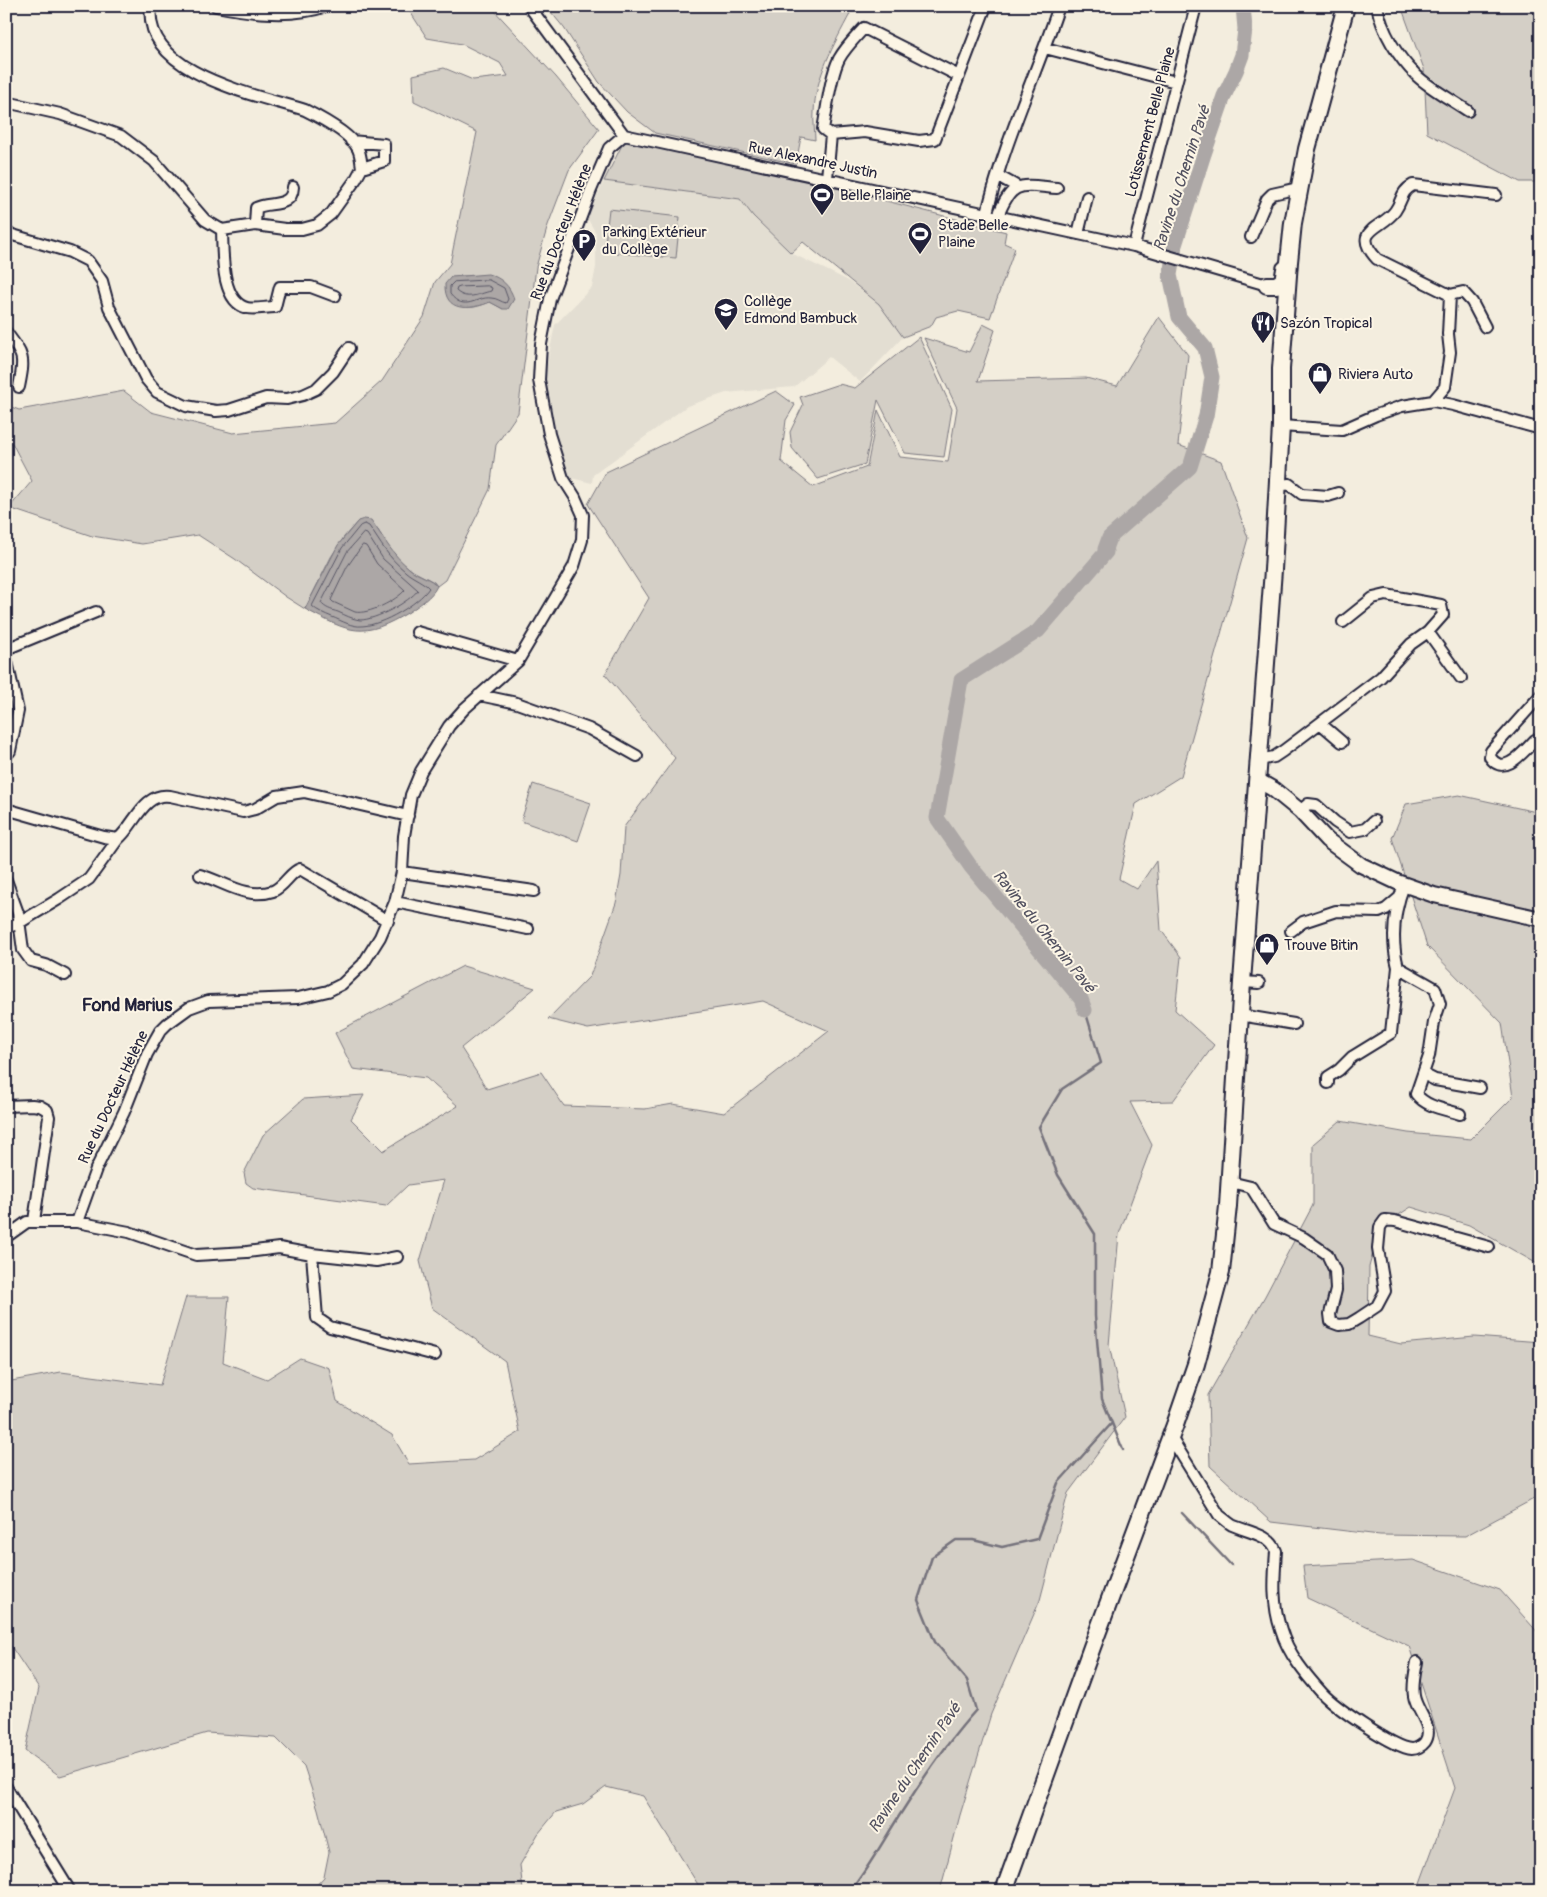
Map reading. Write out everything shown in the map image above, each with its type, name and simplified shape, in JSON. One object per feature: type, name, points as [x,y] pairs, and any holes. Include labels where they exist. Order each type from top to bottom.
[{"type":"highway","points":[[1004,1891],[1196,1364],[1221,1272],[1230,1182],[1242,982],[1273,570],[1281,426],[1280,402],[1284,317],[1290,246],[1307,149],[1347,6]]},
{"type":"highway","points":[[1280,402],[1299,208],[1347,6]]},
{"type":"highway","points":[[1267,285],[1276,285],[1283,281],[1290,246]]},
{"type":"highway","points":[[1267,285],[1281,292],[1282,313],[1284,317]]},
{"type":"main road","points":[[1257,780],[1300,811],[1327,840],[1361,865],[1404,885],[1434,895],[1541,919]]},
{"type":"street","points":[[6,102],[60,114],[121,136],[154,161],[205,220],[222,230],[255,225],[294,230],[302,229],[317,225],[331,214],[356,180],[362,168],[358,149],[351,141],[305,110],[207,79],[183,65],[163,47],[157,38],[151,23],[152,6]]},
{"type":"street","points":[[216,6],[245,12],[292,13],[327,6]]},
{"type":"street","points":[[529,6],[624,136]]},
{"type":"street","points":[[959,76],[864,28],[853,39],[839,60],[823,129],[831,135],[865,132],[918,140],[935,139],[986,6]]},
{"type":"street","points":[[987,213],[1024,99],[1045,48],[1059,6]]},
{"type":"street","name":"Lotissement Belle Plaine","points":[[1134,246],[1196,6]]},
{"type":"street","points":[[1377,6],[1397,52],[1418,77],[1468,111]]},
{"type":"street","points":[[1045,48],[1176,82]]},
{"type":"street","points":[[827,178],[831,135]]},
{"type":"street","name":"Rue Alexandre Justin","points":[[624,136],[827,178],[1134,246],[1267,285]]},
{"type":"street","name":"Rue du Docteur Hélène","points":[[77,1222],[96,1169],[124,1112],[147,1054],[160,1031],[167,1024],[189,1008],[208,1001],[298,998],[328,991],[348,980],[363,964],[373,950],[388,921],[395,902],[402,872],[404,836],[411,795],[432,751],[464,708],[518,661],[569,578],[580,552],[583,515],[575,497],[563,478],[549,434],[539,380],[542,344],[550,299],[609,148],[624,136]]},
{"type":"street","points":[[351,141],[384,144],[384,161],[362,168]]},
{"type":"street","points":[[998,176],[1018,187]]},
{"type":"street","points":[[1485,327],[1472,302],[1463,292],[1450,295],[1377,259],[1369,251],[1367,243],[1368,234],[1395,211],[1406,189],[1413,185],[1496,195]]},
{"type":"street","points":[[998,216],[1003,203],[1013,188],[1022,186],[1057,188]]},
{"type":"street","points":[[255,225],[256,208],[283,202],[292,195],[293,187]]},
{"type":"street","points":[[1251,237],[1267,199],[1272,194],[1299,188]]},
{"type":"street","points":[[1078,234],[1088,197]]},
{"type":"street","points":[[222,230],[226,282],[230,292],[242,306],[251,309],[275,306],[280,288],[311,287],[336,296]]},
{"type":"street","points":[[6,233],[70,252],[88,261],[102,280],[109,306],[146,379],[157,392],[186,406],[223,411],[261,399],[287,399],[303,395],[316,389],[332,372],[349,348]]},
{"type":"street","points":[[1433,401],[1445,387],[1450,352],[1448,334],[1450,295]]},
{"type":"street","points":[[6,332],[22,356],[24,364],[19,387]]},
{"type":"street","points":[[1281,426],[1342,430],[1402,406],[1433,401],[1541,429]]},
{"type":"street","points":[[1278,486],[1289,484],[1302,494],[1328,496],[1338,493]]},
{"type":"street","points":[[1259,760],[1278,754],[1321,724],[1381,676],[1411,644],[1428,632],[1443,615],[1441,605],[1386,595],[1373,598],[1343,622]]},
{"type":"street","points":[[6,649],[96,612]]},
{"type":"street","points":[[417,632],[518,661]]},
{"type":"street","points":[[1428,632],[1460,678]]},
{"type":"street","points":[[6,657],[18,711],[8,754]]},
{"type":"street","points":[[479,695],[517,702],[589,729],[637,756]]},
{"type":"street","points":[[1536,740],[1512,763],[1499,765],[1494,763],[1490,757],[1491,751],[1541,695]]},
{"type":"street","points":[[1321,724],[1342,742]]},
{"type":"street","points":[[6,928],[19,923],[88,879],[150,800],[159,795],[243,812],[255,809],[277,796],[304,792],[408,816]]},
{"type":"street","points":[[1300,811],[1308,804],[1316,805],[1350,832],[1365,829],[1374,821]]},
{"type":"street","points":[[6,809],[104,837],[118,839]]},
{"type":"street","points":[[200,875],[230,888],[262,893],[279,888],[300,869],[388,921]]},
{"type":"street","points":[[402,872],[534,891]]},
{"type":"street","points":[[6,880],[14,898],[23,950],[31,961],[46,965],[65,975]]},
{"type":"street","points":[[1328,1083],[1328,1078],[1340,1070],[1352,1057],[1391,1033],[1398,967],[1394,936],[1399,898],[1404,885]]},
{"type":"street","points":[[1291,931],[1303,922],[1336,911],[1379,912],[1386,909],[1399,898]]},
{"type":"street","points":[[395,902],[528,929]]},
{"type":"street","points":[[1398,967],[1434,988],[1440,1004],[1434,1022],[1429,1056],[1416,1094],[1420,1100],[1427,1104],[1460,1114]]},
{"type":"street","points":[[1242,982],[1259,983]]},
{"type":"street","points":[[1240,1016],[1294,1024]]},
{"type":"street","points":[[1423,1074],[1435,1080],[1480,1088]]},
{"type":"street","points":[[6,1106],[40,1106],[47,1110],[49,1117],[34,1221]]},
{"type":"street","points":[[1230,1182],[1251,1187],[1274,1224],[1304,1238],[1327,1254],[1335,1271],[1336,1290],[1330,1322],[1339,1325],[1349,1324],[1377,1306],[1385,1291],[1378,1249],[1380,1227],[1385,1220],[1395,1221],[1489,1247]]},
{"type":"street","points":[[6,1237],[18,1226],[27,1222],[77,1222],[129,1232],[196,1255],[279,1248],[376,1262],[397,1258]]},
{"type":"street","points":[[312,1254],[317,1318],[330,1327],[435,1355]]},
{"type":"street","points":[[1170,1436],[1219,1515],[1230,1524],[1266,1538],[1275,1547],[1273,1593],[1281,1631],[1296,1661],[1323,1694],[1342,1710],[1398,1745],[1411,1749],[1418,1748],[1424,1743],[1428,1735],[1427,1726],[1414,1695],[1417,1662]]},
{"type":"street","points":[[6,1787],[70,1891]]},
{"type":"shaded area","points":[[412,6],[491,7],[556,77],[599,129],[569,170],[548,225],[536,267],[518,413],[496,445],[490,489],[445,580],[437,586],[434,582],[413,571],[391,551],[378,530],[358,521],[344,537],[331,557],[305,609],[198,535],[142,544],[92,536],[9,508],[32,481],[12,443],[6,446],[6,405],[19,410],[124,391],[151,412],[233,433],[335,423],[382,381],[424,317],[435,282],[450,264],[477,132],[414,101],[413,75],[444,68],[473,80],[508,76],[500,63],[462,44],[427,38],[409,10]],"holes":[[[459,276],[481,276],[503,309],[490,302],[467,308],[454,303]]]},
{"type":"shaded area","points":[[546,6],[836,6],[850,14],[826,62],[818,87],[814,115],[815,140],[801,137],[796,164],[655,133],[627,112],[599,82],[564,28]]},
{"type":"shaded area","points":[[1401,6],[1541,6],[1541,182],[1520,182],[1427,133],[1424,69]]},
{"type":"shaded area","points":[[631,140],[817,183],[1006,232],[1004,243],[1015,248],[990,318],[958,311],[936,317],[931,326],[903,337],[879,304],[803,242],[791,253],[753,216],[740,199],[604,181],[623,143]]},
{"type":"shaded area","name":"Collège Edmond Bambuck","points":[[604,181],[740,199],[753,216],[791,253],[847,280],[879,304],[903,337],[860,382],[829,357],[794,387],[726,393],[687,406],[593,475],[592,483],[563,476],[541,394],[555,325],[592,287],[596,267],[596,233],[587,218]]},
{"type":"shaded area","points":[[609,209],[680,217],[676,258],[604,252]]},
{"type":"shaded area","points":[[1159,317],[1188,355],[1178,445],[1221,461],[1248,538],[1181,776],[1136,804],[1119,879],[1137,889],[1156,861],[1161,930],[1181,957],[1175,1010],[1214,1045],[1173,1101],[1130,1102],[1152,1145],[1119,1234],[1109,1345],[1125,1417],[1068,1493],[1040,1600],[991,1714],[960,1815],[940,1891],[702,1891],[643,1796],[606,1787],[583,1804],[556,1812],[538,1834],[520,1865],[523,1891],[311,1891],[324,1877],[329,1852],[304,1766],[276,1738],[207,1733],[60,1776],[25,1751],[39,1688],[6,1639],[6,1382],[61,1372],[160,1385],[186,1297],[229,1297],[223,1362],[267,1379],[300,1358],[329,1368],[337,1401],[392,1435],[409,1464],[474,1460],[520,1432],[505,1361],[432,1308],[420,1261],[444,1180],[408,1185],[386,1206],[253,1188],[246,1183],[244,1173],[263,1135],[303,1099],[364,1095],[351,1119],[383,1151],[458,1106],[426,1078],[353,1069],[335,1033],[463,966],[535,988],[461,1048],[487,1089],[541,1072],[564,1106],[645,1109],[673,1104],[724,1113],[829,1031],[763,1001],[588,1029],[548,1019],[590,976],[616,903],[621,875],[624,827],[675,758],[605,674],[649,598],[588,504],[606,472],[776,391],[795,405],[786,420],[781,461],[813,487],[867,467],[878,410],[900,457],[948,462],[957,408],[924,338],[969,352],[983,324],[995,330],[978,381],[1086,378],[1117,386]]},
{"type":"shaded area","points":[[919,337],[952,409],[944,457],[905,453],[878,400],[865,464],[818,479],[792,448],[790,432],[803,405],[800,397],[839,384],[855,388]]},
{"type":"shaded area","points":[[533,784],[591,803],[578,841],[521,821]]},
{"type":"shaded area","points":[[1459,795],[1541,813],[1541,1266],[1469,1225],[1411,1207],[1380,1227],[1369,1267],[1368,1336],[1401,1344],[1474,1337],[1541,1342],[1541,1495],[1465,1536],[1380,1535],[1271,1522],[1210,1466],[1208,1395],[1265,1296],[1313,1205],[1313,1144],[1340,1121],[1408,1133],[1471,1139],[1513,1097],[1502,1023],[1427,946],[1392,838],[1406,804]]},
{"type":"shaded area","points":[[1413,1560],[1500,1590],[1541,1636],[1541,1891],[1433,1891],[1420,1883],[1455,1788],[1409,1646],[1307,1598],[1303,1566]]},
{"type":"water","points":[[488,274],[501,280],[510,290],[514,299],[508,309],[503,309],[490,302],[474,307],[460,307],[454,305],[449,300],[445,284],[451,277]]},
{"type":"water","points":[[364,519],[371,520],[403,563],[437,586],[425,600],[393,621],[368,630],[357,630],[334,624],[305,609],[338,545],[358,521]]},
{"type":"waterway","name":"Ravine du Chemin Pavé","points":[[1085,1010],[1081,999],[971,867],[937,818],[961,680],[1038,631],[1106,552],[1105,549],[1109,538],[1190,467],[1206,416],[1212,377],[1205,348],[1179,317],[1170,275],[1175,245],[1204,154],[1224,96],[1242,55],[1245,29],[1243,6]]},
{"type":"waterway","name":"Ravine du Chemin Pavé","points":[[1085,1010],[1101,1063],[1062,1089],[1039,1127],[1058,1175],[1095,1234],[1095,1316],[1102,1399],[1123,1450]]},
{"type":"waterway","name":"Ravine du Chemin Pavé","points":[[850,1891],[928,1771],[976,1710],[967,1680],[935,1642],[918,1600],[932,1557],[956,1540],[973,1540],[1002,1547],[1037,1539],[1058,1483],[1112,1423]]},
{"type":"waterway","points":[[1182,1513],[1231,1565]]},
{"type":"place","name":"Belle Plaine","points":[[822,216]]},
{"type":"place","name":"Stade Belle Plaine","points":[[920,255]]},
{"type":"place","name":"Parking Extérieur du Collège","points":[[584,262]]},
{"type":"place","name":"Collège Edmond Bambuck","points":[[726,331]]},
{"type":"place","name":"Sazón Tropical","points":[[1263,344]]},
{"type":"place","name":"Riviera Auto","points":[[1320,395]]},
{"type":"place","name":"Trouve Bitin","points":[[1267,966]]},
{"type":"district","name":"Fond Marius","points":[[127,1005]]}]
